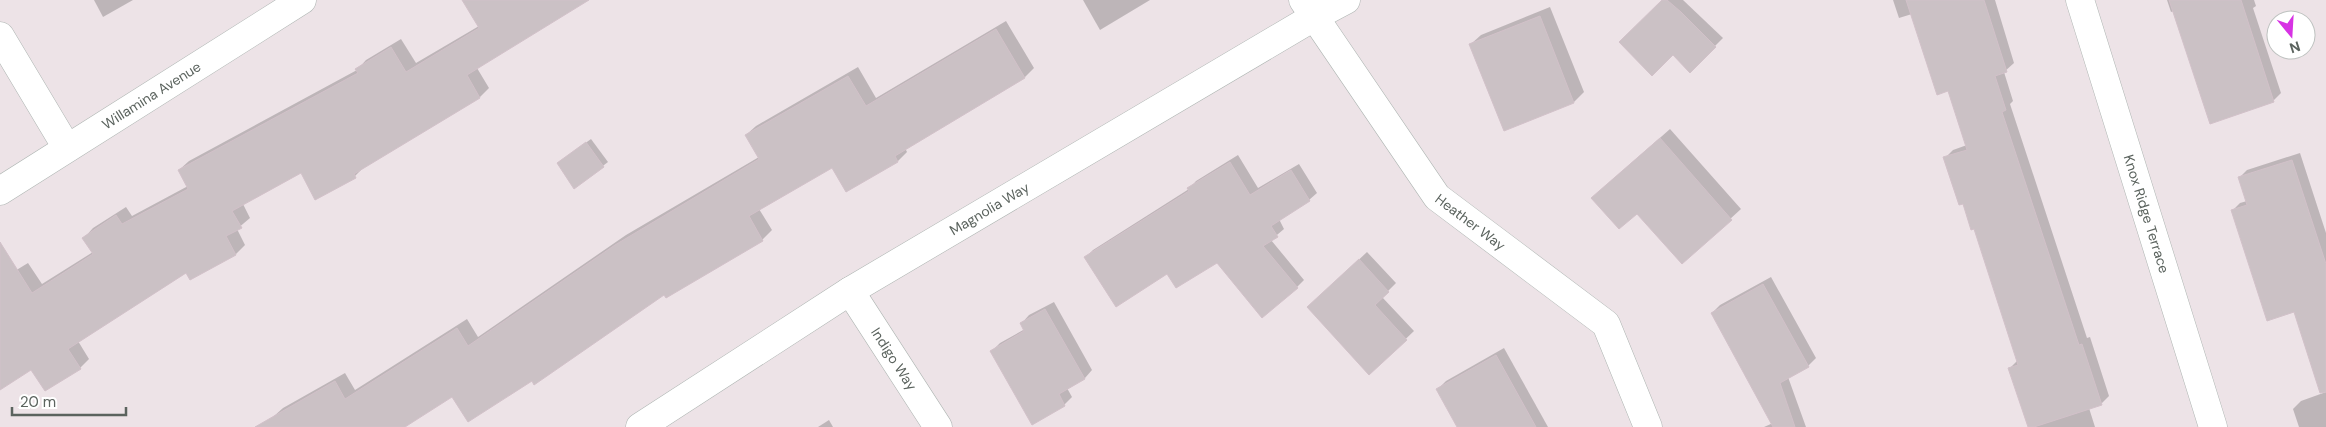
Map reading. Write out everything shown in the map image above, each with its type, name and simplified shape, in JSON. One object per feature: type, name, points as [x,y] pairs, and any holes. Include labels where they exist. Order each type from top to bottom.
[{"type":"street","name":"Willamina Avenue","points":[[0,191],[302,0]]},
{"type":"street","name":"Magnolia Way","points":[[640,427],[850,291],[1308,8],[1346,0]]},
{"type":"street","name":"Knox Ridge Terrace","points":[[2080,0],[2213,427]]},
{"type":"street","name":"Heather Way","points":[[1308,8],[1438,198],[1606,324],[1648,427]]},
{"type":"street","points":[[0,36],[67,148]]},
{"type":"street","name":"Indigo Way","points":[[850,291],[938,427]]},
{"type":"building","points":[[462,0],[589,0],[467,75],[480,98],[354,174],[356,178],[315,200],[301,173],[232,211],[242,228],[226,236],[236,255],[190,280],[186,273],[68,349],[81,369],[45,391],[31,370],[0,390],[0,242],[32,293],[93,254],[82,238],[116,215],[122,224],[188,189],[178,170],[358,73],[355,69],[391,47],[406,72],[479,28]]},
{"type":"building","points":[[1662,0],[1667,0],[1681,12],[1716,47],[1690,73],[1673,55],[1652,76],[1619,42]]},
{"type":"building","points":[[1906,0],[1984,0],[2007,72],[1995,76],[2006,110],[2002,112],[2079,345],[2082,344],[2102,405],[2034,427],[2028,427],[2008,368],[2018,365],[1974,229],[1971,230],[1963,204],[1959,205],[1943,157],[1967,150],[1948,91],[1937,95]]},
{"type":"building","points":[[2169,0],[2241,0],[2274,102],[2210,124]]},
{"type":"building","points":[[1540,16],[1574,103],[1504,131],[1469,44]]},
{"type":"building","points":[[996,29],[1025,78],[895,156],[898,162],[846,192],[832,168],[749,216],[763,241],[666,298],[664,295],[534,385],[532,381],[468,422],[452,397],[405,427],[255,427],[335,381],[345,399],[457,328],[468,346],[615,245],[759,159],[745,135],[848,76],[866,106]]},
{"type":"building","points":[[1660,138],[1732,220],[1682,264],[1637,214],[1619,229],[1591,198]]},
{"type":"building","points":[[586,142],[604,167],[574,189],[557,163]]},
{"type":"building","points":[[2292,160],[2326,264],[2326,392],[2320,393],[2294,312],[2267,321],[2231,210],[2247,205],[2238,177]]},
{"type":"building","points":[[1230,162],[1250,195],[1291,170],[1310,201],[1271,226],[1278,237],[1263,246],[1298,288],[1262,318],[1217,263],[1176,288],[1167,274],[1116,307],[1084,257],[1189,191],[1187,188]]},
{"type":"building","points":[[1359,259],[1389,292],[1375,305],[1407,340],[1369,375],[1307,307]]},
{"type":"building","points":[[1763,284],[1809,367],[1780,383],[1795,427],[1773,427],[1711,313]]},
{"type":"building","points":[[1045,309],[1085,379],[1059,394],[1065,406],[1032,425],[990,351],[1024,331],[1020,323]]},
{"type":"building","points":[[1496,355],[1536,427],[1457,427],[1436,389]]}]
